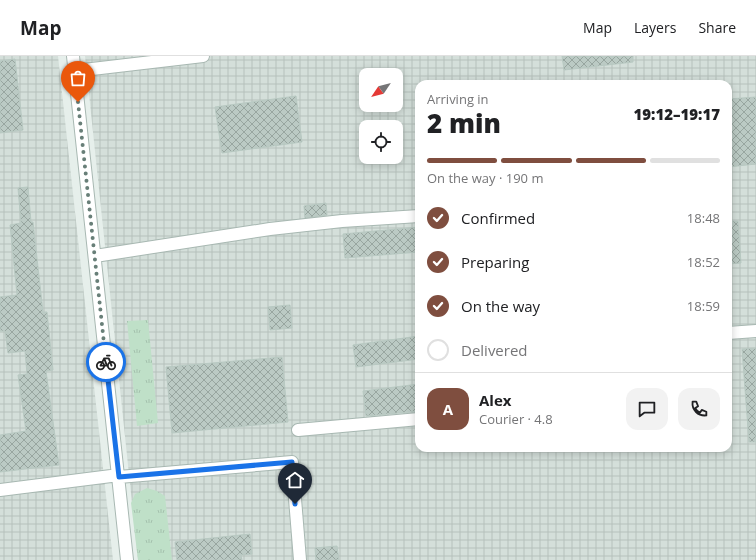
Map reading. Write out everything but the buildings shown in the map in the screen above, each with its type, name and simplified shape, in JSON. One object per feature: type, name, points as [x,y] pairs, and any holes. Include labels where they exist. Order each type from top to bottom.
[{"type":"street","points":[[73,56],[127,560]]},
{"type":"street","points":[[75,71],[203,56]]},
{"type":"street","points":[[95,256],[270,229],[342,221],[415,216]]},
{"type":"street","points":[[732,333],[756,331]]},
{"type":"street","points":[[298,430],[415,419]]},
{"type":"street","points":[[0,490],[119,476],[292,462],[300,560]]},
{"type":"shaded area","points":[[0,56],[58,56],[113,560],[0,560]]},
{"type":"shaded area","points":[[85,56],[756,56],[756,560],[138,560]]},
{"type":"green space","points":[[148,320],[158,423],[137,426],[127,321]]},
{"type":"green space","points":[[147,488],[157,491],[165,496],[172,560],[138,560],[131,503],[135,494]]},
{"type":"way so far","points":[[78,102],[106,362]]},
{"type":"route","points":[[106,362],[119,477],[292,462],[295,504]]}]
